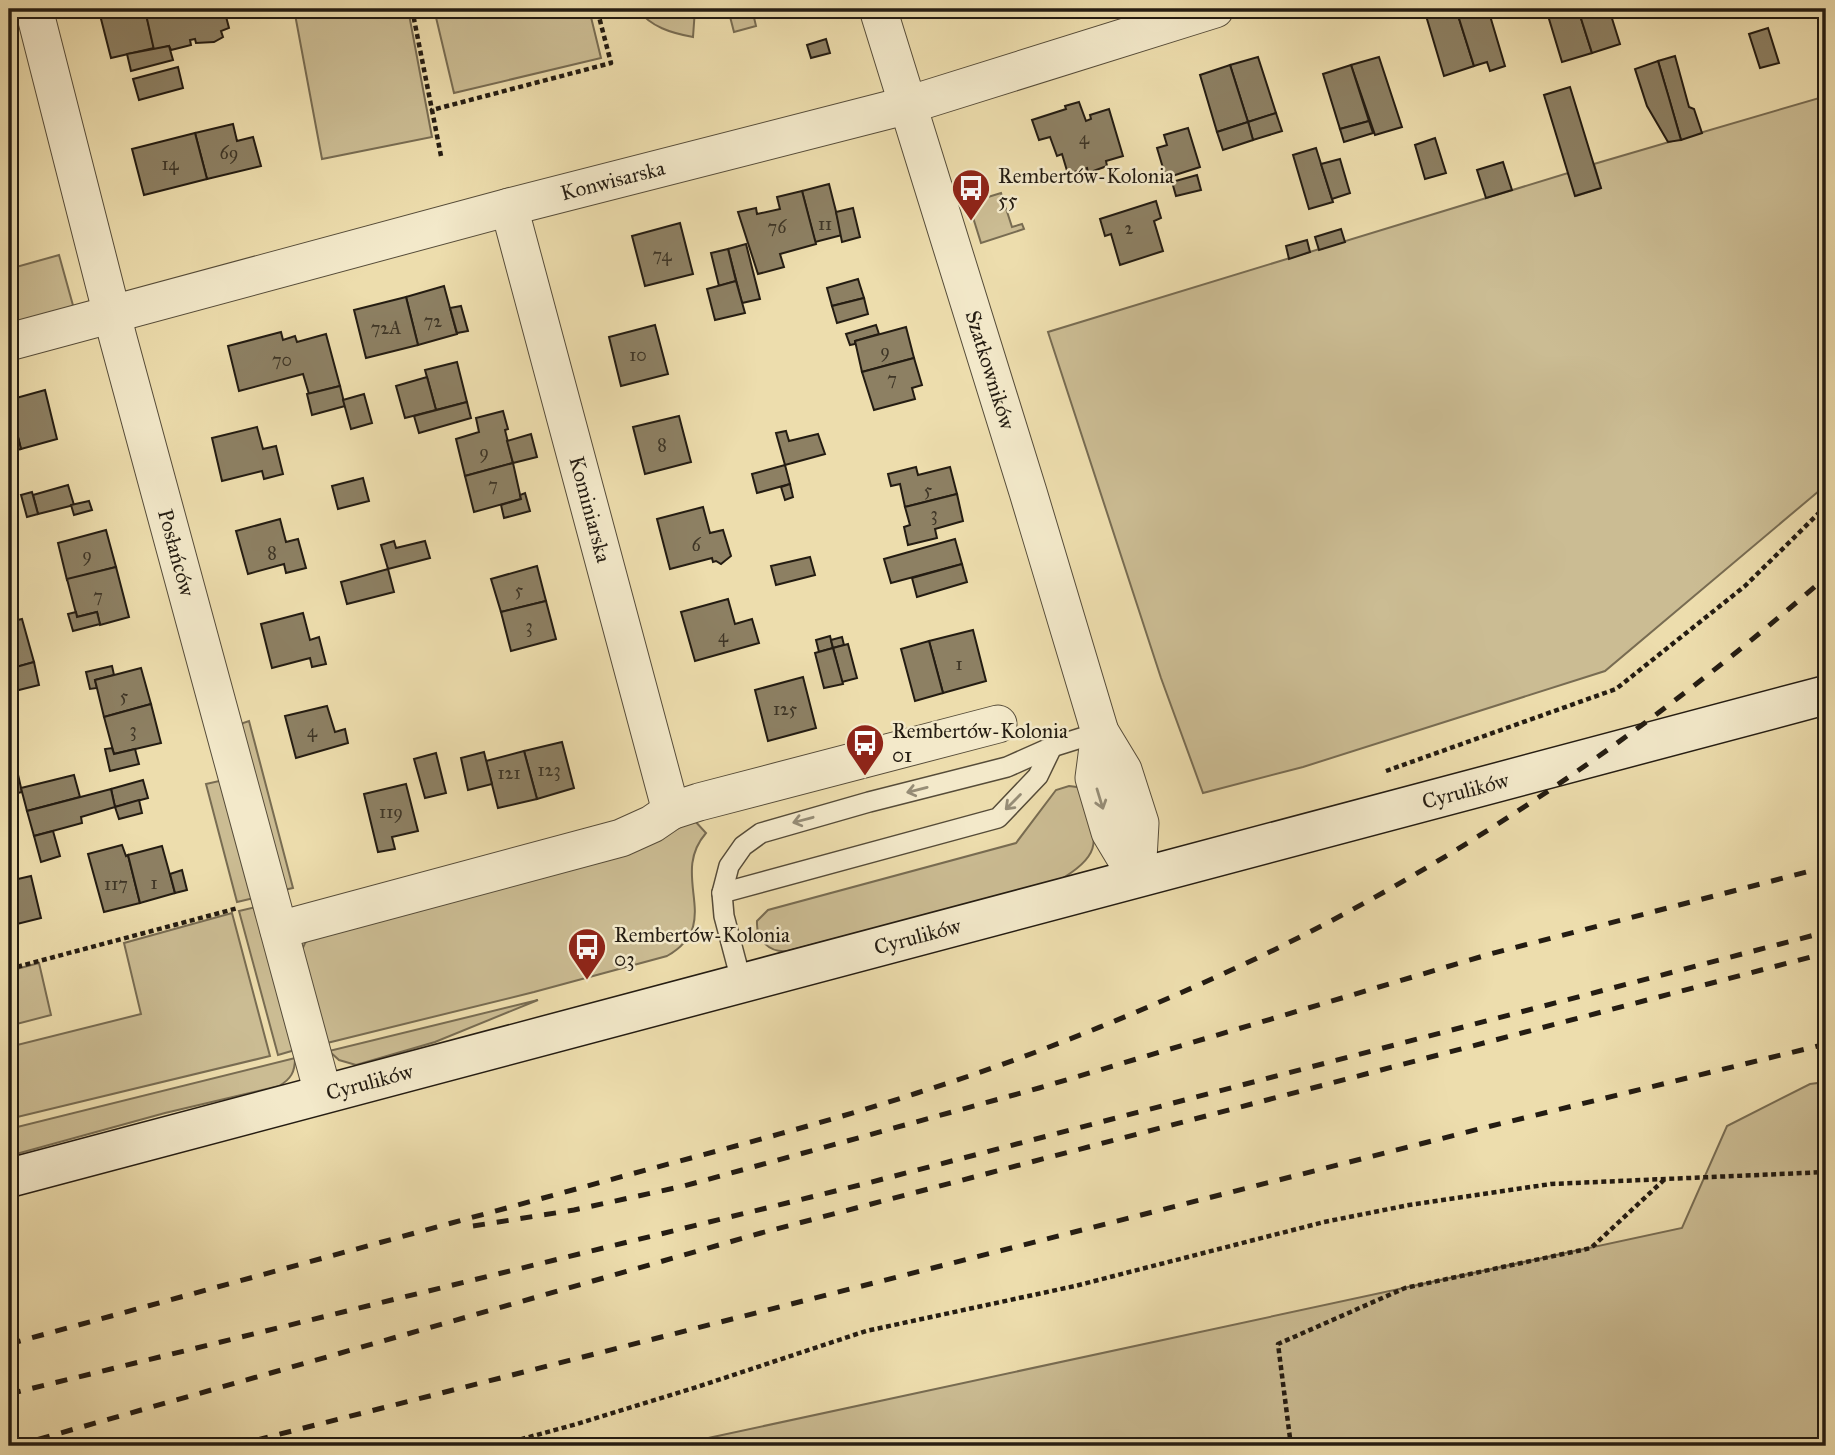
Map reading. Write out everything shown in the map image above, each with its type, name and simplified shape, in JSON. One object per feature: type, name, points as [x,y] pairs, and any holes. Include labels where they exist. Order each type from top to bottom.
[{"type":"main road","name":"Cyrulików","points":[[9,1178],[1826,695]]},
{"type":"street","name":"Posłańców","points":[[34,9],[112,316],[323,1093]]},
{"type":"street","name":"Szatkowników","points":[[878,9],[1100,732],[1123,770],[1140,823],[1137,877]]},
{"type":"street","name":"Konwisarska","points":[[9,342],[509,207],[908,105],[1215,9]]},
{"type":"street","name":"Kominiarska","points":[[509,207],[671,811]]},
{"type":"street","points":[[279,930],[621,838],[652,824],[671,811],[998,724]]},
{"type":"lane","points":[[742,984],[724,916],[722,894],[729,866],[743,846],[769,829],[1007,767],[1052,747],[1100,732]]},
{"type":"lane","points":[[722,894],[998,818],[1038,776],[1052,747]]},
{"type":"path","points":[[412,9],[441,156]]},
{"type":"path","points":[[432,110],[611,63],[597,9]]},
{"type":"path","points":[[1352,820],[1385,772],[1616,689],[1745,586],[1826,506]]},
{"type":"path","points":[[9,969],[245,906]]},
{"type":"path","points":[[496,1446],[614,1413],[866,1331],[1075,1286],[1324,1222],[1409,1205],[1551,1184],[1826,1172]]},
{"type":"path","points":[[1291,1446],[1278,1344],[1405,1288],[1591,1248],[1667,1178]]},
{"type":"shaded area","points":[[294,9],[408,9],[432,137],[322,159]]},
{"type":"shaded area","points":[[434,9],[589,9],[601,58],[454,93]]},
{"type":"shaded area","points":[[637,9],[695,9],[693,37],[662,28]]},
{"type":"shaded area","points":[[728,9],[752,9],[756,26],[734,32]]},
{"type":"shaded area","points":[[1826,96],[1826,485],[1605,671],[1303,767],[1203,793],[1161,678],[1048,332],[1568,173],[1576,196],[1601,188],[1594,164]]},
{"type":"shaded area","points":[[967,177],[975,201],[1001,193],[1012,227],[1022,224],[1024,229],[981,243],[961,179]]},
{"type":"shaded area","points":[[59,255],[74,309],[9,326],[9,269]]},
{"type":"shaded area","points":[[249,721],[293,888],[284,890],[240,728],[243,723]]},
{"type":"shaded area","points":[[219,781],[222,783],[254,898],[237,902],[206,784]]},
{"type":"shaded area","points":[[1069,786],[1084,792],[1094,833],[1093,844],[1091,853],[1084,862],[1058,881],[788,951],[775,950],[761,939],[757,921],[768,910],[1016,843],[1056,790]]},
{"type":"shaded area","points":[[694,820],[706,833],[696,850],[692,866],[695,914],[692,929],[684,943],[667,956],[327,1043],[301,952],[305,943],[313,936]]},
{"type":"shaded area","points":[[256,907],[295,1050],[278,1055],[239,911]]},
{"type":"shaded area","points":[[232,913],[270,1056],[9,1119],[9,1047],[141,1014],[124,943]]},
{"type":"shaded area","points":[[39,963],[51,1015],[9,1026],[9,971]]},
{"type":"shaded area","points":[[538,1000],[435,1042],[356,1065],[339,1060],[329,1051]]},
{"type":"shaded area","points":[[295,1058],[292,1075],[279,1086],[165,1113],[9,1156],[9,1129]]},
{"type":"shaded area","points":[[1826,1082],[1826,1446],[671,1446],[1682,1228],[1727,1126],[1810,1084]]},
{"type":"building","points":[[124,9],[145,9],[154,48],[111,58],[100,15]]},
{"type":"building","points":[[224,9],[229,28],[221,31],[223,37],[214,42],[196,43],[195,39],[190,40],[191,45],[171,50],[169,46],[154,50],[145,10]]},
{"type":"building","points":[[1424,9],[1456,9],[1474,66],[1444,76]]},
{"type":"building","points":[[1456,9],[1488,9],[1505,66],[1490,71],[1487,62],[1474,66]]},
{"type":"building","points":[[1546,9],[1578,9],[1592,53],[1562,62]]},
{"type":"building","points":[[1578,9],[1609,9],[1620,44],[1592,53]]},
{"type":"building","points":[[1768,28],[1779,63],[1760,68],[1749,34]]},
{"type":"building","points":[[826,39],[830,53],[811,58],[807,45]]},
{"type":"building","points":[[169,46],[173,60],[131,71],[127,54]]},
{"type":"building","points":[[1675,56],[1689,107],[1694,109],[1702,133],[1681,140],[1658,61]]},
{"type":"building","points":[[1258,57],[1276,113],[1248,122],[1230,65]]},
{"type":"building","points":[[1379,57],[1402,127],[1375,135],[1351,65]]},
{"type":"building","points":[[1658,61],[1681,140],[1668,142],[1647,106],[1635,69]]},
{"type":"building","points":[[1230,65],[1248,122],[1217,132],[1200,75]]},
{"type":"building","points":[[1351,65],[1369,121],[1340,129],[1323,74]]},
{"type":"building","points":[[178,67],[183,88],[139,100],[133,79]]},
{"type":"building","points":[[1570,87],[1601,188],[1575,196],[1544,95]]},
{"type":"building","points":[[1079,102],[1086,121],[1091,119],[1090,115],[1109,109],[1123,156],[1106,161],[1107,166],[1088,173],[1087,168],[1068,174],[1062,154],[1057,156],[1050,137],[1039,140],[1032,120]]},
{"type":"building","points":[[1276,113],[1282,131],[1253,140],[1248,122]]},
{"type":"building","points":[[1369,121],[1373,133],[1344,142],[1340,129]]},
{"type":"building","points":[[1248,122],[1253,140],[1223,150],[1217,132]]},
{"type":"building","points":[[233,124],[237,141],[253,137],[261,166],[207,179],[195,133]]},
{"type":"building","points":[[1188,128],[1200,167],[1166,178],[1157,148],[1167,145],[1164,135]]},
{"type":"building","points":[[195,133],[207,179],[144,195],[132,149]]},
{"type":"building","points":[[1435,138],[1446,173],[1425,179],[1415,145]]},
{"type":"building","points":[[1316,148],[1333,202],[1309,209],[1293,155]]},
{"type":"building","points":[[1340,159],[1350,193],[1332,199],[1321,164]]},
{"type":"building","points":[[1503,162],[1512,190],[1486,198],[1477,170]]},
{"type":"building","points":[[1197,175],[1201,190],[1176,196],[1172,182]]},
{"type":"building","points":[[829,184],[842,235],[815,242],[802,191]]},
{"type":"building","points":[[802,191],[816,244],[780,254],[784,267],[758,274],[738,212],[756,208],[757,214],[780,209],[777,197]]},
{"type":"building","points":[[1156,201],[1161,218],[1154,221],[1163,251],[1120,265],[1111,234],[1105,236],[1100,219]]},
{"type":"building","points":[[853,208],[860,237],[842,242],[836,212]]},
{"type":"building","points":[[680,223],[693,274],[645,286],[632,236]]},
{"type":"building","points":[[1341,229],[1345,242],[1319,250],[1315,237]]},
{"type":"building","points":[[1307,240],[1310,252],[1289,259],[1286,246]]},
{"type":"building","points":[[746,244],[760,299],[742,303],[728,249]]},
{"type":"building","points":[[728,249],[736,281],[719,286],[711,253]]},
{"type":"building","points":[[858,279],[864,298],[832,306],[827,288]]},
{"type":"building","points":[[736,281],[745,313],[715,320],[707,289]]},
{"type":"building","points":[[444,286],[457,334],[418,345],[406,297]]},
{"type":"building","points":[[406,297],[418,345],[366,358],[354,310]]},
{"type":"building","points":[[864,298],[868,314],[837,323],[832,306]]},
{"type":"building","points":[[461,306],[468,331],[457,333],[450,308]]},
{"type":"building","points":[[655,325],[668,374],[621,386],[609,337]]},
{"type":"building","points":[[876,325],[879,334],[850,345],[846,334]]},
{"type":"building","points":[[906,327],[914,358],[862,372],[855,341]]},
{"type":"building","points":[[281,332],[283,340],[295,336],[297,342],[326,334],[340,386],[309,394],[303,374],[239,391],[228,346]]},
{"type":"building","points":[[914,358],[922,385],[912,388],[915,399],[874,410],[862,372]]},
{"type":"building","points":[[457,362],[467,402],[436,410],[425,370]]},
{"type":"building","points":[[427,377],[436,410],[405,418],[396,386]]},
{"type":"building","points":[[340,386],[345,406],[312,415],[307,394]]},
{"type":"building","points":[[45,390],[57,439],[21,449],[9,400]]},
{"type":"building","points":[[364,394],[372,423],[351,429],[343,400]]},
{"type":"building","points":[[9,402],[21,449],[9,452]]},
{"type":"building","points":[[467,402],[471,418],[419,433],[414,416]]},
{"type":"building","points":[[503,411],[513,463],[465,476],[456,439],[479,432],[476,418]]},
{"type":"building","points":[[679,416],[691,462],[645,474],[633,427]]},
{"type":"building","points":[[257,427],[263,449],[276,446],[283,474],[264,479],[262,471],[222,481],[212,438]]},
{"type":"building","points":[[786,431],[789,441],[818,434],[825,454],[785,465],[776,433]]},
{"type":"building","points":[[531,434],[537,457],[513,463],[507,441]]},
{"type":"building","points":[[513,463],[521,499],[474,512],[465,476]]},
{"type":"building","points":[[785,465],[790,484],[757,493],[752,474]]},
{"type":"building","points":[[916,467],[918,475],[950,467],[957,494],[905,507],[900,484],[891,486],[888,474]]},
{"type":"building","points":[[363,478],[369,501],[338,509],[332,486]]},
{"type":"building","points":[[790,484],[793,497],[785,500],[781,487]]},
{"type":"building","points":[[68,485],[74,505],[38,514],[33,495]]},
{"type":"building","points":[[32,492],[38,514],[27,517],[21,495]]},
{"type":"building","points":[[525,493],[530,511],[504,518],[501,505],[521,499],[520,495]]},
{"type":"building","points":[[957,494],[963,521],[935,529],[937,538],[908,545],[904,527],[910,525],[905,507]]},
{"type":"building","points":[[89,501],[92,510],[74,515],[71,505]]},
{"type":"building","points":[[703,507],[710,533],[723,530],[731,556],[721,564],[713,562],[712,558],[670,569],[657,519]]},
{"type":"building","points":[[280,519],[286,542],[298,539],[306,568],[286,573],[284,564],[248,574],[236,531]]},
{"type":"building","points":[[106,530],[116,567],[67,580],[58,543]]},
{"type":"building","points":[[955,539],[962,564],[891,583],[884,559]]},
{"type":"building","points":[[394,541],[396,548],[425,541],[430,558],[388,569],[381,545]]},
{"type":"building","points":[[810,557],[815,575],[776,585],[771,566]]},
{"type":"building","points":[[962,564],[967,582],[917,597],[912,578]]},
{"type":"building","points":[[537,566],[546,601],[501,612],[491,579]]},
{"type":"building","points":[[116,567],[129,617],[100,625],[97,612],[77,617],[67,579]]},
{"type":"building","points":[[388,569],[394,592],[347,604],[341,582]]},
{"type":"building","points":[[728,599],[735,624],[752,619],[759,643],[695,661],[681,612]]},
{"type":"building","points":[[546,601],[556,639],[511,651],[501,612]]},
{"type":"building","points":[[76,612],[77,617],[97,612],[100,624],[73,631],[68,614]]},
{"type":"building","points":[[303,613],[310,640],[319,637],[326,664],[312,667],[310,658],[272,668],[261,624]]},
{"type":"building","points":[[22,619],[34,662],[9,669],[9,622]]},
{"type":"building","points":[[973,630],[986,681],[943,693],[929,641]]},
{"type":"building","points":[[830,636],[833,648],[819,652],[816,640]]},
{"type":"building","points":[[842,637],[844,645],[833,648],[831,640]]},
{"type":"building","points":[[929,641],[943,693],[915,701],[901,649]]},
{"type":"building","points":[[848,644],[857,678],[842,682],[833,648]]},
{"type":"building","points":[[833,648],[843,684],[824,688],[815,653]]},
{"type":"building","points":[[34,662],[39,685],[11,692],[9,669]]},
{"type":"building","points":[[112,666],[114,675],[95,680],[97,688],[90,689],[86,672]]},
{"type":"building","points":[[141,668],[151,704],[104,717],[95,680]]},
{"type":"building","points":[[803,677],[816,728],[768,741],[755,690]]},
{"type":"building","points":[[151,704],[161,743],[114,754],[104,717]]},
{"type":"building","points":[[327,706],[335,732],[345,729],[348,743],[296,758],[285,716]]},
{"type":"building","points":[[562,742],[574,788],[537,799],[524,751]]},
{"type":"building","points":[[112,748],[114,754],[135,749],[139,764],[110,771],[105,749]]},
{"type":"building","points":[[524,751],[537,799],[498,808],[486,761]]},
{"type":"building","points":[[484,752],[492,784],[468,790],[461,758]]},
{"type":"building","points":[[436,753],[446,793],[425,798],[414,759]]},
{"type":"building","points":[[16,766],[22,792],[9,795],[9,767]]},
{"type":"building","points":[[74,775],[80,797],[27,811],[21,788]]},
{"type":"building","points":[[143,780],[148,798],[115,807],[111,789]]},
{"type":"building","points":[[406,784],[418,831],[392,837],[395,849],[378,852],[364,794]]},
{"type":"building","points":[[111,789],[115,807],[81,817],[82,823],[34,836],[27,811]]},
{"type":"building","points":[[139,800],[142,813],[119,819],[115,807]]},
{"type":"building","points":[[53,831],[60,856],[41,862],[34,836]]},
{"type":"building","points":[[122,845],[126,856],[128,855],[140,903],[104,912],[88,854]]},
{"type":"building","points":[[162,846],[175,893],[140,903],[128,855]]},
{"type":"building","points":[[182,870],[187,890],[175,893],[170,874]]},
{"type":"building","points":[[31,876],[41,918],[9,926],[9,881]]},
{"type":"railway","points":[[9,1344],[833,1119],[1003,1064],[1129,1015],[1253,960],[1330,921],[1406,880],[1480,835],[1553,788],[1693,687],[1826,577]]},
{"type":"railway","points":[[473,1226],[574,1210],[684,1186],[1039,1088],[1490,954],[1826,867]]},
{"type":"railway","points":[[9,1394],[864,1184],[1826,932]]},
{"type":"railway","points":[[15,1446],[761,1233],[1826,953]]},
{"type":"railway","points":[[233,1446],[1483,1128],[1826,1044]]},
{"type":"place","name":"Rembertów-Kolonia 55","points":[[971,222]]},
{"type":"place","name":"Rembertów-Kolonia 01","points":[[865,777]]},
{"type":"place","name":"Rembertów-Kolonia 03","points":[[587,981]]}]
